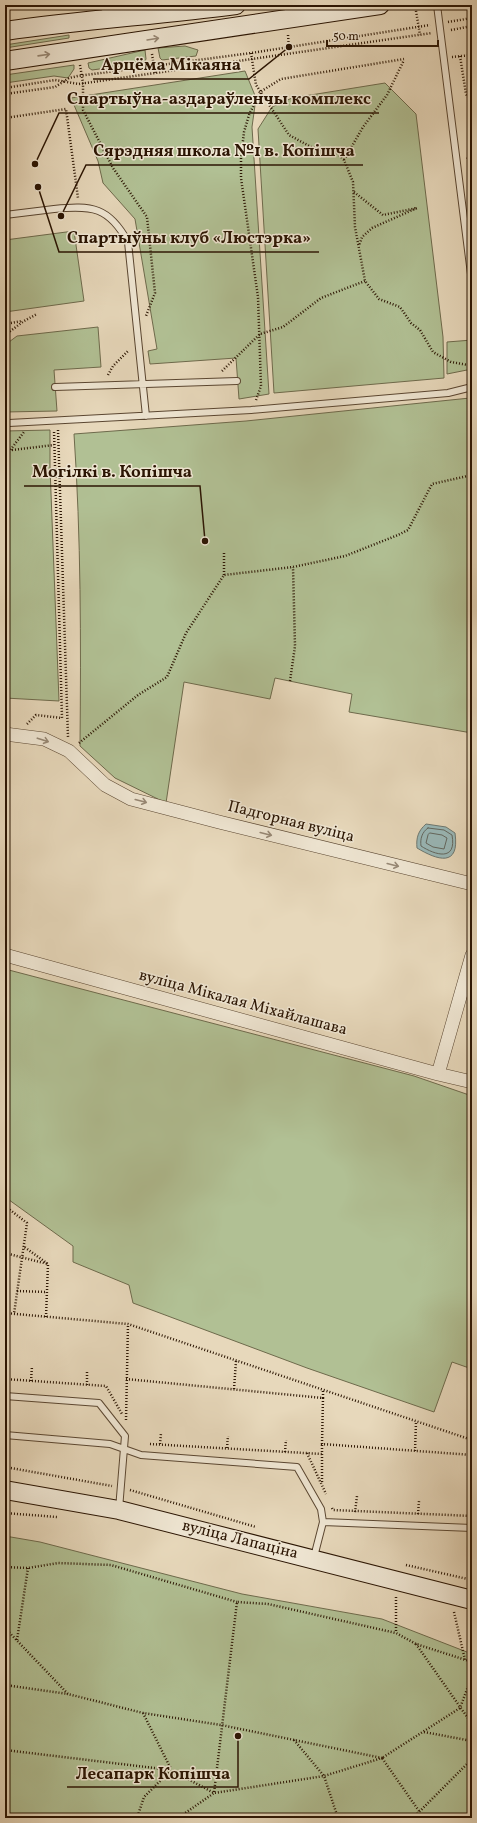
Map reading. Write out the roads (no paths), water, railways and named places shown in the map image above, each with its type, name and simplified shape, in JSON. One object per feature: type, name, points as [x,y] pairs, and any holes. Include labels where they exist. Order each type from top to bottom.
[{"type":"main road","points":[[5,32],[74,21],[109,12],[146,16],[236,5]]},
{"type":"main road","points":[[5,61],[380,5]]},
{"type":"main road","points":[[109,12],[115,44]]},
{"type":"main road","name":"вуліца Лапаціна","points":[[5,1490],[118,1510],[472,1600]]},
{"type":"street","name":"Падгорная вуліца","points":[[10,734],[44,739],[69,751],[105,785],[132,799],[211,820],[472,884]]},
{"type":"street","name":"вуліца Мікалая Міхайлашава","points":[[5,954],[438,1074],[472,1082]]},
{"type":"street","points":[[438,1074],[472,955]]},
{"type":"lane","points":[[437,5],[472,282]]},
{"type":"lane","points":[[5,215],[79,206],[93,208],[109,216],[120,227],[128,242],[146,416]]},
{"type":"lane","points":[[55,387],[237,381]]},
{"type":"lane","points":[[9,423],[251,410],[448,393],[472,387]]},
{"type":"lane","points":[[5,1396],[99,1403],[125,1436],[118,1510]]},
{"type":"lane","points":[[5,1435],[110,1444],[141,1454],[297,1467],[321,1509],[323,1522],[314,1559]]},
{"type":"lane","points":[[323,1522],[472,1528]]},
{"type":"water","points":[[426,824],[446,827],[455,833],[456,844],[454,852],[450,856],[439,858],[417,848],[418,835]]},
{"type":"place","name":"Арцёма Мікаяна","points":[[289,47]]},
{"type":"place","name":"Спартыўна-аздараўленчы комплекс","points":[[35,164]]},
{"type":"place","name":"Cпартыўны клуб «Люстэрка»","points":[[38,187]]},
{"type":"place","name":"Сярэдняя школа №1 в. Копішча","points":[[61,216]]},
{"type":"place","name":"Могілкі в. Копішча","points":[[205,541]]},
{"type":"place","name":"Лесапарк Копішча","points":[[238,1736]]}]
